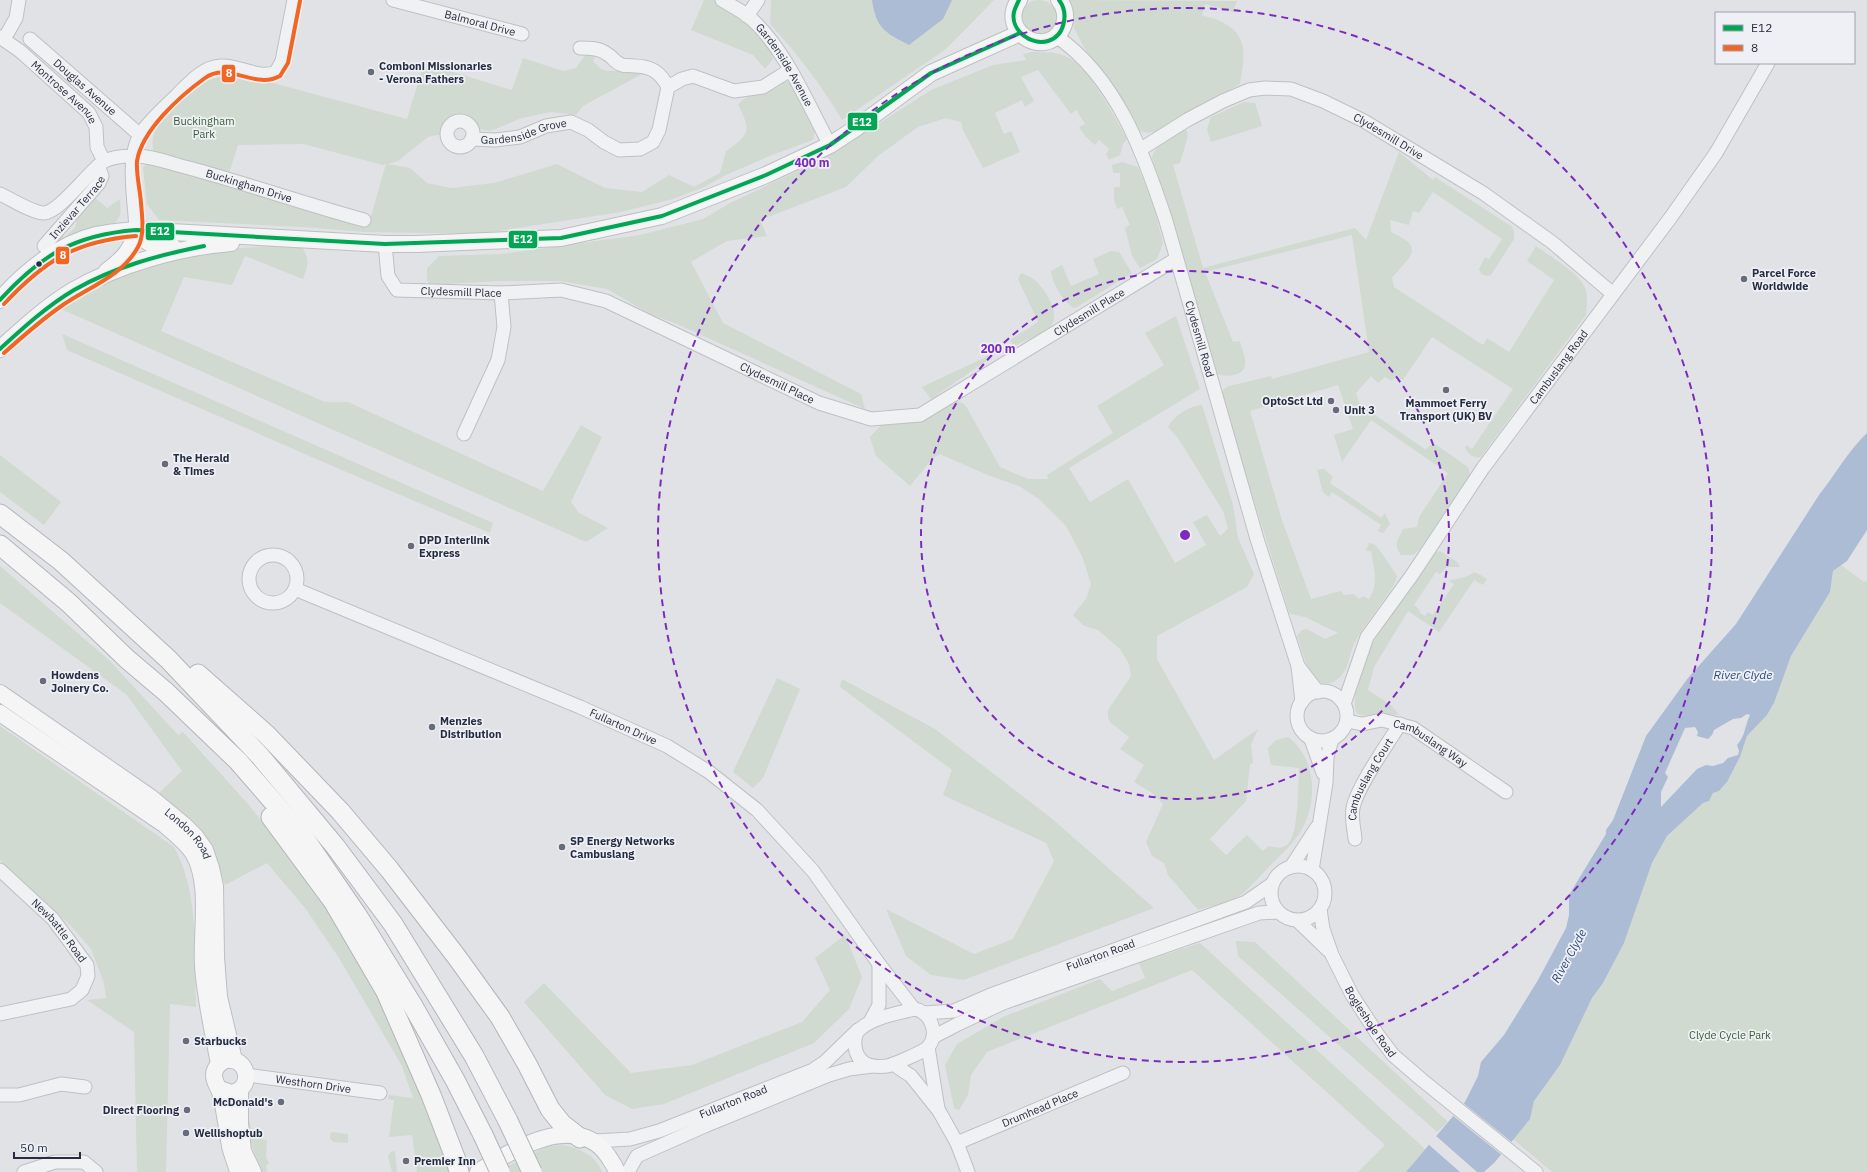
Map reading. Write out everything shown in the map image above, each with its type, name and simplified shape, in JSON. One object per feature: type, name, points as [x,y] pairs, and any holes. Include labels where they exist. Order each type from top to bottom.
[{"type":"highway","points":[[0,514],[61,561],[175,654],[266,734],[340,811],[390,869],[500,1017],[550,1109],[562,1124],[587,1140]]},
{"type":"highway","points":[[0,545],[69,603],[127,659],[166,692],[238,761],[303,836],[357,916],[413,1006],[455,1080],[500,1172]]},
{"type":"highway","points":[[61,561],[168,659],[260,756],[335,846],[393,924],[474,1056],[508,1121],[532,1172]]},
{"type":"highway","points":[[166,692],[278,825],[333,901],[386,992],[431,1095],[456,1160],[459,1172]]},
{"type":"main road","points":[[1019,0],[1014,9],[1013,17],[1015,26],[1026,39],[1033,42],[1042,42],[1056,36],[1062,29],[1065,21],[1065,12],[1059,0]]},
{"type":"main road","points":[[4,295],[16,281],[55,253],[79,241],[96,235],[136,230],[283,239],[416,244],[561,238],[662,216],[766,175],[830,145],[856,128],[931,73],[1020,33]]},
{"type":"main road","points":[[136,230],[142,239],[154,246],[167,248],[197,242],[216,244]]},
{"type":"main road","points":[[95,280],[117,263],[126,253],[133,243],[136,230]]},
{"type":"main road","points":[[0,348],[57,301],[95,280],[150,258],[174,251],[216,244],[283,239]]},
{"type":"main road","name":"London Road","points":[[0,693],[150,797],[185,826],[195,836],[205,850],[215,886],[216,957],[227,1062]]},
{"type":"main road","name":"London Road","points":[[0,713],[165,825],[184,842],[194,854],[201,873],[203,894],[203,964],[206,1001],[227,1062]]},
{"type":"main road","name":"London Road","points":[[238,1172],[230,1146],[226,1112],[220,1089],[214,1081],[214,1075],[227,1062],[240,1063],[245,1068],[246,1075]]},
{"type":"main road","points":[[220,1089],[230,1093],[240,1090],[245,1084],[246,1075]]},
{"type":"main road","points":[[240,1090],[240,1124],[244,1151],[253,1172]]},
{"type":"main road","name":"Fullarton Road","points":[[478,1172],[533,1141],[552,1136],[567,1135],[587,1140]]},
{"type":"main road","points":[[587,1140],[604,1151],[617,1172]]},
{"type":"street","points":[[2,38],[16,18],[19,0]]},
{"type":"street","points":[[136,230],[131,164],[140,135],[188,85],[209,68],[226,66],[268,75],[276,72],[282,61],[294,0]]},
{"type":"street","name":"Balmoral Drive","points":[[393,0],[522,34]]},
{"type":"street","name":"Gardenside Avenue","points":[[722,0],[748,16],[770,39],[790,70],[830,145]]},
{"type":"street","points":[[748,16],[758,0]]},
{"type":"street","name":"Clydesmill Road","points":[[1056,36],[1072,47],[1088,63],[1114,99],[1141,149],[1166,221],[1257,540],[1298,666],[1302,702]]},
{"type":"street","name":"Montrose Avenue","points":[[2,38],[89,113],[96,127],[97,147],[101,164]]},
{"type":"street","name":"Douglas Avenue","points":[[30,38],[140,135]]},
{"type":"street","points":[[580,48],[594,48],[607,54],[615,61],[623,65],[642,66],[654,69],[662,77],[668,88],[682,79],[693,76],[734,91],[763,86],[790,70]]},
{"type":"street","name":"Cambuslang Road","points":[[1344,704],[1367,637],[1412,575],[1483,468],[1672,217],[1716,153],[1767,64]]},
{"type":"street","name":"Gardenside Grove","points":[[472,139],[495,140],[520,137],[546,126],[571,122],[588,130],[604,142],[619,150],[640,149],[653,142],[659,130],[668,88]]},
{"type":"street","name":"Clydesmill Drive","points":[[1141,149],[1193,117],[1223,101],[1249,90],[1265,88],[1291,89],[1323,101],[1364,122],[1483,193],[1553,243],[1613,294]]},
{"type":"street","points":[[101,164],[113,158],[133,156]]},
{"type":"street","name":"Buckingham Drive","points":[[133,156],[150,158],[212,174],[312,206],[364,220]]},
{"type":"street","name":"Inzievar Terrace","points":[[0,194],[39,212],[48,212],[57,208],[101,164]]},
{"type":"street","name":"Inzievar Terrace","points":[[44,246],[99,183],[102,176],[101,164]]},
{"type":"street","name":"Clydesmill Place","points":[[385,244],[388,276],[397,290],[501,293],[561,290],[606,301],[819,403],[871,419],[920,415],[1176,260]]},
{"type":"street","points":[[464,434],[498,360],[504,327],[501,293]]},
{"type":"street","name":"Fullarton Drive","points":[[295,590],[580,707],[667,746],[708,772],[757,810],[812,871],[879,964],[932,1024],[931,1042],[939,1111]]},
{"type":"street","name":"Clydesmill Road","points":[[1298,666],[1324,692]]},
{"type":"street","points":[[1326,783],[1311,739],[1305,734],[1298,721],[1297,715],[1302,702],[1306,697],[1324,692],[1354,673]]},
{"type":"street","points":[[1311,739],[1325,741],[1332,739],[1344,729],[1347,722],[1347,710],[1344,704],[1335,695],[1324,692]]},
{"type":"street","name":"Cambuslang Way","points":[[1347,722],[1362,724],[1382,720],[1413,728],[1506,792]]},
{"type":"street","name":"Cambuslang Court","points":[[1355,839],[1352,820],[1353,806],[1360,790],[1400,724]]},
{"type":"street","points":[[1312,870],[1326,783],[1327,758],[1332,739]]},
{"type":"street","points":[[1291,867],[1320,822]]},
{"type":"street","points":[[1298,866],[1312,870],[1323,882],[1325,890],[1325,898],[1320,909],[1314,915],[1298,921],[1290,920],[1278,912],[1271,899],[1272,884],[1283,870],[1291,867],[1298,866]]},
{"type":"street","name":"Newbattle Road","points":[[0,870],[53,919],[86,965],[88,976],[82,990],[71,999],[0,1014]]},
{"type":"street","name":"Fullarton Road","points":[[587,1140],[630,1139],[659,1132],[813,1070],[826,1062],[858,1030],[870,1022],[919,1011],[954,1011],[993,994],[1246,902],[1272,884]]},
{"type":"street","name":"Bogleshole Road","points":[[1320,909],[1323,929],[1332,954],[1352,995],[1393,1055],[1536,1172]]},
{"type":"street","name":"Fullarton Road","points":[[628,1172],[637,1156],[707,1125],[829,1075],[872,1066],[893,1064],[958,1024],[1003,1003],[1259,913],[1278,912]]},
{"type":"street","name":"Bogleshole Road","points":[[1298,921],[1332,954]]},
{"type":"street","points":[[870,1022],[878,1005],[879,964]]},
{"type":"street","points":[[858,1030],[854,1041],[856,1052],[861,1060],[872,1066]]},
{"type":"street","points":[[893,1064],[911,1076],[939,1111],[957,1143],[968,1172]]},
{"type":"street","name":"Drumhead Place","points":[[957,1143],[1123,1073]]},
{"type":"street","name":"Westhorn Drive","points":[[246,1075],[380,1093]]},
{"type":"street","points":[[0,1095],[20,1095],[61,1084],[85,1087]]},
{"type":"street","points":[[24,1172],[55,1162],[84,1162],[96,1172]]},
{"type":"green space","points":[[704,0],[714,0],[724,6],[752,28],[769,47],[773,59],[765,69],[753,55],[691,30]]},
{"type":"green space","points":[[771,0],[994,0],[946,49],[842,120],[809,70],[770,24]]},
{"type":"green space","points":[[1036,0],[1042,0],[1046,1],[1053,7],[1056,17],[1055,24],[1049,31],[1042,34],[1036,34],[1032,33],[1025,27],[1022,20],[1022,14],[1023,10],[1029,3]]},
{"type":"green space","points":[[1069,0],[1237,1],[1233,12],[1205,4],[1202,15],[1220,21],[1231,28],[1241,41],[1243,49],[1243,66],[1240,84],[1157,131],[1147,133],[1140,131],[1134,127],[1082,44],[1074,28]]},
{"type":"green space","points":[[1032,52],[1061,54],[1074,61],[1083,70],[1108,105],[1127,139],[1123,144],[1120,155],[1109,160],[1106,154],[1109,149],[1099,140],[1095,145],[1086,137],[1079,127],[1085,124],[1076,110],[1071,114],[1038,70],[1021,77],[1034,101],[1025,107],[1022,100],[995,113],[1004,134],[1011,131],[1020,152],[983,168],[963,130],[961,122],[946,118],[918,127],[878,156],[846,187],[760,220],[767,236],[727,241],[691,262],[723,323],[861,394],[865,409],[677,324],[650,314],[607,289],[560,281],[500,281],[430,285],[427,280],[427,268],[439,256],[500,254],[640,235],[703,219],[732,202],[823,159],[931,90],[993,65],[1026,60],[1023,54]]},
{"type":"green space","name":"Buckingham Park","points":[[589,54],[595,56],[593,61],[601,69],[642,74],[583,106],[576,115],[550,112],[522,118],[490,131],[477,129],[467,117],[455,115],[444,124],[442,134],[428,137],[398,161],[388,164],[410,168],[427,183],[451,188],[494,183],[557,164],[605,188],[642,192],[669,175],[694,187],[720,173],[726,151],[741,140],[744,135],[746,125],[738,104],[744,99],[780,81],[789,82],[815,132],[813,140],[772,155],[726,175],[704,187],[673,199],[621,212],[479,234],[365,232],[302,227],[159,220],[147,204],[143,168],[148,160],[369,223],[386,164],[383,165],[303,144],[238,145],[229,173],[213,171],[153,150],[153,139],[159,124],[180,98],[203,82],[235,73],[407,119],[424,63],[512,90],[523,58],[563,71],[576,68],[585,55]]},
{"type":"green space","points":[[1244,102],[1255,103],[1262,126],[1211,142],[1207,130],[1211,117]]},
{"type":"green space","points":[[1185,130],[1187,131],[1188,136],[1180,163],[1173,165],[1203,268],[1355,228],[1366,240],[1399,152],[1433,180],[1435,177],[1511,226],[1514,231],[1514,239],[1491,275],[1487,276],[1481,274],[1479,269],[1485,257],[1489,259],[1502,239],[1433,192],[1419,213],[1413,211],[1409,225],[1390,220],[1391,232],[1409,243],[1412,248],[1409,258],[1392,278],[1394,287],[1483,345],[1487,338],[1509,352],[1554,280],[1527,261],[1536,246],[1575,274],[1580,279],[1586,291],[1586,315],[1481,457],[1476,457],[1470,454],[1465,448],[1466,445],[1472,449],[1513,389],[1432,337],[1403,380],[1396,377],[1391,381],[1385,377],[1378,383],[1371,376],[1356,393],[1360,405],[1425,449],[1435,444],[1468,467],[1470,475],[1420,549],[1413,555],[1401,555],[1397,548],[1398,539],[1403,529],[1417,527],[1419,517],[1448,473],[1371,420],[1342,462],[1334,435],[1353,429],[1338,385],[1250,411],[1282,520],[1311,599],[1341,591],[1344,595],[1354,594],[1359,599],[1363,596],[1369,599],[1374,587],[1375,576],[1371,551],[1366,551],[1369,543],[1374,544],[1377,547],[1397,576],[1394,585],[1354,644],[1344,672],[1332,682],[1324,684],[1317,680],[1311,673],[1297,636],[1302,630],[1307,629],[1325,639],[1338,633],[1305,617],[1291,614],[1289,612],[1221,396],[1224,389],[1229,386],[1271,376],[1272,379],[1369,352],[1352,235],[1205,272],[1233,342],[1240,341],[1245,360],[1243,370],[1237,374],[1225,376],[1217,374],[1214,369],[1152,158],[1156,149],[1160,145]]},
{"type":"green space","points":[[1122,162],[1138,167],[1153,203],[1163,243],[1157,259],[1140,268],[1132,256],[1125,228],[1130,225],[1122,207],[1117,209],[1114,199],[1114,187],[1120,187],[1120,173],[1113,173],[1112,165]]},
{"type":"green space","points":[[92,195],[107,208],[120,199],[120,215],[117,221],[110,226],[46,251],[61,234],[64,237],[75,228],[77,219]]},
{"type":"green space","points":[[300,244],[306,253],[308,261],[303,279],[245,256],[232,285],[184,277],[161,331],[325,402],[348,402],[543,491],[581,425],[602,437],[571,502],[579,513],[608,528],[586,542],[61,309],[117,278],[176,258],[225,249]]},
{"type":"green space","points":[[1111,251],[1119,252],[1132,273],[1073,308],[1058,291],[1053,281],[1051,271],[1062,265],[1071,286],[1099,274],[1093,259]]},
{"type":"green space","points":[[1021,273],[1035,281],[1045,292],[1052,305],[1054,318],[1052,324],[1045,332],[1014,346],[1010,340],[1038,322],[1018,279]]},
{"type":"green space","points":[[1176,316],[1200,389],[1069,468],[1090,502],[1128,479],[1175,563],[1206,545],[1193,522],[1207,515],[1220,536],[1228,529],[1223,511],[1178,438],[1168,427],[1182,412],[1192,407],[1202,405],[1233,505],[1238,538],[1254,574],[1247,587],[1157,636],[1157,659],[1214,760],[1258,729],[1251,745],[1253,763],[1250,764],[1246,801],[1210,839],[1226,855],[1247,835],[1263,851],[1268,846],[1280,848],[1285,846],[1292,838],[1296,819],[1299,768],[1271,765],[1268,748],[1276,740],[1288,737],[1297,746],[1304,756],[1312,780],[1312,793],[1307,818],[1295,840],[1239,896],[1198,910],[1168,875],[1164,863],[1152,856],[1146,842],[1163,804],[1152,793],[1134,782],[1144,765],[1120,749],[1129,737],[1111,723],[1108,718],[1108,710],[1131,676],[1129,664],[1120,649],[1098,630],[1084,626],[1073,615],[1086,599],[1091,584],[1082,556],[1066,526],[1039,499],[1019,486],[985,474],[940,454],[933,458],[910,486],[876,456],[870,437],[884,422],[955,400],[964,404],[967,408],[1000,467],[1028,479],[1048,479],[1047,475],[1113,433],[1097,406],[1164,365],[1145,333]]},
{"type":"green space","points":[[62,334],[493,523],[490,533],[67,350]]},
{"type":"green space","points":[[990,355],[992,357],[931,399],[922,387]]},
{"type":"green space","points":[[0,455],[61,502],[44,525],[0,492]]},
{"type":"green space","points":[[1324,469],[1333,477],[1330,483],[1381,518],[1385,513],[1390,524],[1383,533],[1378,531],[1381,525],[1332,492],[1329,497],[1323,492],[1317,470]]},
{"type":"green space","points":[[1440,551],[1457,562],[1460,567],[1447,567],[1440,574],[1436,572],[1414,605],[1420,610],[1419,612],[1425,616],[1428,612],[1433,615],[1454,584],[1449,581],[1466,577],[1473,573],[1477,573],[1487,579],[1483,585],[1474,580],[1439,632],[1408,611],[1374,667],[1368,690],[1391,705],[1399,715],[1370,716],[1357,713],[1355,707],[1356,690],[1371,646],[1434,553]]},
{"type":"green space","name":"Clyde Cycle Park","points":[[1841,565],[1864,582],[1867,580],[1867,1172],[1552,1172],[1513,1139],[1530,1119],[1534,1101],[1560,1065],[1592,998],[1603,983],[1624,943],[1652,863],[1667,836],[1703,803],[1709,801],[1713,793],[1719,791],[1727,782],[1740,757],[1747,736],[1767,715],[1774,703],[1791,656],[1830,592],[1833,571]]},
{"type":"green space","points":[[0,566],[110,661],[178,735],[183,732],[248,804],[294,861],[331,913],[378,994],[417,1082],[449,1172],[417,1172],[412,1135],[389,1137],[394,1100],[388,1099],[389,1095],[413,1098],[402,1066],[339,958],[305,908],[267,863],[225,885],[214,855],[200,833],[192,823],[159,793],[182,771],[127,695],[0,603]]},
{"type":"green space","points":[[777,678],[800,689],[763,778],[753,788],[733,772]]},
{"type":"green space","points":[[842,679],[935,729],[1050,817],[1154,908],[964,980],[931,975],[906,956],[886,909],[974,954],[1013,939],[1054,861],[1046,843],[943,795],[952,770],[840,687]]},
{"type":"green space","points":[[0,726],[174,847],[182,865],[192,905],[194,925],[196,1007],[170,1004],[166,1172],[137,1172],[134,1032],[87,1000],[106,998],[104,983],[91,949],[73,928],[0,860]]},
{"type":"green space","points":[[845,935],[862,977],[849,1009],[814,1043],[664,1104],[632,1109],[605,1095],[524,1002],[544,983],[631,1073],[692,1065],[802,1022],[830,990],[815,958]]},
{"type":"green space","points":[[1236,941],[1255,942],[1448,1122],[1437,1132],[1238,956]]},
{"type":"green space","points":[[1200,943],[1425,1149],[1406,1172],[1358,1172],[1385,1145],[1192,970],[987,1052],[971,1075],[968,1095],[959,1110],[954,1108],[945,1065],[957,1044],[1003,1017],[1100,979],[1112,991],[1145,978],[1139,963]]},
{"type":"green space","points":[[249,1119],[253,1138],[267,1140],[266,1157],[269,1163],[266,1166],[267,1172],[263,1172],[257,1160],[250,1139]]},
{"type":"green space","points":[[331,1132],[348,1134],[348,1143],[333,1142],[330,1138]]},
{"type":"green space","points":[[561,1145],[580,1150],[591,1156],[602,1172],[496,1172],[546,1147]]},
{"type":"green space","points":[[395,1151],[397,1172],[392,1172],[388,1156],[391,1152]]},
{"type":"water","points":[[872,0],[952,0],[943,19],[909,45],[894,37],[883,28],[876,17]]},
{"type":"water","name":"River Clyde","points":[[1867,433],[1867,530],[1847,561],[1833,571],[1830,592],[1791,656],[1774,703],[1767,715],[1747,736],[1740,757],[1727,782],[1719,791],[1713,793],[1709,801],[1703,803],[1667,836],[1652,863],[1624,943],[1603,983],[1592,998],[1560,1065],[1534,1101],[1530,1119],[1495,1162],[1484,1172],[1406,1172],[1465,1102],[1478,1076],[1481,1062],[1504,1035],[1538,980],[1566,928],[1569,915],[1569,895],[1613,820],[1646,736],[1688,678],[1736,624],[1819,495],[1860,440]],"holes":[[[1747,714],[1750,715],[1742,738],[1737,745],[1739,751],[1738,755],[1728,758],[1723,763],[1713,766],[1706,765],[1697,769],[1661,807],[1661,792],[1668,777],[1665,773],[1685,728],[1695,727],[1698,732],[1697,736],[1708,739],[1714,730],[1733,719],[1741,718]]]},
{"type":"pier","points":[[1462,1102],[1513,1143],[1503,1156],[1452,1115]]},
{"type":"pier","points":[[1435,1135],[1477,1172],[1460,1172],[1428,1144]]},
{"type":"transit line","name":"E12","points":[[1019,0],[1014,12],[1015,25],[1023,35],[1029,39],[1041,42],[1054,38],[1062,29],[1064,24],[1064,11],[1059,0]]},
{"type":"transit line","name":"8","points":[[4,353],[53,312],[113,274],[131,257],[138,247],[142,236],[142,214],[137,161],[140,149],[146,137],[174,104],[205,78],[223,72],[261,80],[280,76],[288,63],[300,1]]},
{"type":"transit line","name":"E12","points":[[0,300],[30,271],[45,259],[60,250],[77,242],[94,237],[136,230],[385,244],[561,238],[662,216],[766,175],[830,145],[931,73],[1020,33]]},
{"type":"transit line","name":"8","points":[[4,304],[33,276],[48,264],[63,255],[96,243],[136,236]]},
{"type":"transit line","name":"E12","points":[[0,349],[26,325],[54,303],[89,282],[121,268],[170,253],[204,246]]},
{"type":"place","name":"Comboni Missionaries - Verona Fathers","points":[[371,72]]},
{"type":"place","name":"Parcel Force Worldwide","points":[[1744,279]]},
{"type":"place","name":"Mammoet Ferry Transport (UK) BV","points":[[1446,390]]},
{"type":"place","name":"OptoSct Ltd","points":[[1331,401]]},
{"type":"place","name":"Unit 3","points":[[1336,410]]},
{"type":"place","name":"The Herald & Times","points":[[165,464]]},
{"type":"place","name":"DPD Interlink Express","points":[[411,546]]},
{"type":"place","name":"Howdens Joinery Co.","points":[[43,681]]},
{"type":"place","name":"Menzies Distribution","points":[[432,727]]},
{"type":"place","name":"SP Energy Networks Cambuslang","points":[[562,847]]},
{"type":"place","name":"Starbucks","points":[[186,1041]]},
{"type":"place","name":"McDonald's","points":[[281,1102]]},
{"type":"place","name":"Direct Flooring","points":[[187,1110]]},
{"type":"place","name":"Wellishoptub","points":[[186,1133]]},
{"type":"place","name":"Premier Inn","points":[[406,1161]]}]
